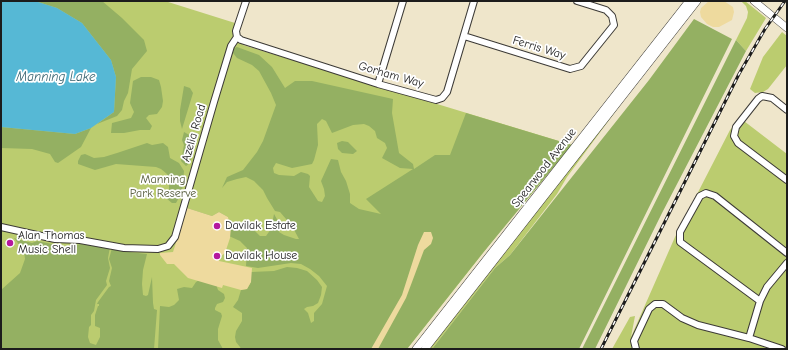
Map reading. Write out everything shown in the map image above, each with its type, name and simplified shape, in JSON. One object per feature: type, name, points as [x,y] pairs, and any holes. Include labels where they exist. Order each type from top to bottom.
[{"type":"main road","name":"Spearwood Avenue","points":[[416,349],[689,1]]},
{"type":"main road","name":"Spearwood Avenue","points":[[425,349],[697,1]]},
{"type":"main road","points":[[754,1],[787,28]]},
{"type":"street","name":"Azelia Road","points":[[1,227],[54,239],[80,240],[124,248],[158,249],[168,246],[175,237],[220,81],[237,36],[236,31],[246,1]]},
{"type":"street","points":[[378,84],[404,1]]},
{"type":"street","name":"Gorham Way","points":[[237,36],[241,40],[378,84],[436,100],[442,98],[447,92],[474,1]]},
{"type":"street","name":"Ferris Way","points":[[464,36],[570,69],[581,66],[614,24],[612,16],[606,10],[577,1]]},
{"type":"street","points":[[787,110],[772,98],[762,96],[736,127],[734,136],[738,143],[787,180]]},
{"type":"street","points":[[760,301],[724,276],[680,242],[680,232],[700,196],[706,193],[715,196],[787,253]]},
{"type":"street","points":[[748,338],[760,301],[767,287],[787,264]]},
{"type":"street","points":[[636,349],[634,341],[649,309],[655,304],[663,304],[682,318],[698,325],[748,338],[782,349]]},
{"type":"green space","name":"Manning Park Reserve","points":[[1,1],[165,1],[235,23],[232,32],[243,45],[572,145],[528,196],[407,349],[1,349]]},
{"type":"green space","points":[[35,1],[102,1],[144,40],[147,51],[132,69],[128,93],[122,110],[117,116],[97,124],[114,112],[116,77],[111,60],[82,23],[57,8]]},
{"type":"green space","points":[[741,1],[745,1],[766,18],[746,51],[736,40],[747,18],[748,12],[746,6]]},
{"type":"green space","points":[[694,19],[732,39],[579,349],[432,349],[495,268],[510,255],[649,80]]},
{"type":"green space","points":[[782,32],[787,36],[787,65],[768,89],[763,92],[755,93],[750,89],[763,57]]},
{"type":"green space","points":[[736,40],[746,51],[662,213],[595,349],[582,349]]},
{"type":"green space","points":[[237,47],[259,55],[272,67],[285,88],[295,81],[312,81],[393,99],[392,113],[399,153],[413,164],[414,169],[435,155],[450,155],[466,113],[572,145],[482,254],[407,349],[241,349],[236,342],[235,337],[236,331],[242,321],[242,313],[233,307],[238,300],[241,290],[247,289],[251,282],[251,272],[274,271],[287,267],[307,271],[322,287],[318,303],[304,309],[308,313],[311,323],[314,321],[314,313],[322,304],[327,286],[319,276],[301,264],[291,263],[258,268],[246,266],[247,248],[240,241],[220,232],[187,208],[212,216],[219,212],[228,217],[231,227],[236,230],[249,225],[260,236],[266,236],[271,229],[274,214],[278,221],[279,232],[299,239],[292,226],[280,212],[275,211],[263,190],[254,181],[246,177],[227,182],[222,188],[227,177],[243,170],[257,152],[263,141],[276,105],[259,71],[252,65],[237,58],[233,53],[234,48]],"holes":[[[322,119],[326,121],[332,133],[353,125],[364,124],[369,126],[375,131],[377,138],[385,143],[387,148],[382,158],[400,168],[413,169],[366,199],[381,214],[359,209],[350,203],[350,194],[338,160],[331,159],[321,181],[325,196],[322,202],[318,201],[309,187],[310,176],[308,174],[301,172],[294,176],[279,175],[274,173],[273,168],[276,163],[292,168],[312,164],[318,145],[317,124]]]},
{"type":"green space","points":[[141,77],[151,77],[159,80],[161,87],[163,101],[162,107],[157,114],[149,115],[146,118],[152,126],[150,130],[111,133],[112,123],[131,118],[134,112],[130,103],[133,81]]},
{"type":"green space","points":[[184,86],[190,88],[193,93],[182,129],[180,110]]},
{"type":"green space","points":[[632,89],[567,177],[557,194],[510,255],[495,268],[432,349],[428,349]]},
{"type":"green space","points":[[740,118],[787,154],[787,349],[612,349],[630,317],[635,316],[631,337],[675,237],[730,130]]},
{"type":"green space","points":[[1,127],[75,134],[91,128],[81,147],[58,163],[55,162],[50,154],[32,149],[1,148]]},
{"type":"green space","points":[[184,132],[191,136],[195,145],[190,163],[186,166],[181,161],[184,145],[182,140]]},
{"type":"green space","points":[[342,141],[348,142],[357,151],[353,154],[342,153],[338,149],[337,143]]},
{"type":"green space","points":[[147,143],[152,145],[163,143],[168,147],[170,158],[179,163],[184,171],[182,192],[176,203],[172,203],[166,198],[169,189],[169,180],[167,174],[156,167],[116,164],[95,170],[78,164],[81,155],[85,154],[94,158],[104,157]]},
{"type":"green space","points":[[14,238],[32,243],[37,241],[52,244],[56,246],[55,253],[65,254],[72,246],[80,244],[110,247],[108,258],[110,268],[106,281],[107,285],[96,300],[94,311],[91,315],[91,325],[89,327],[88,337],[90,343],[96,345],[100,337],[100,328],[95,326],[95,315],[99,306],[99,304],[97,304],[98,302],[111,286],[109,281],[112,268],[109,259],[112,248],[147,254],[143,270],[142,284],[143,295],[146,296],[148,295],[152,277],[153,303],[154,309],[157,310],[154,349],[1,349],[1,290],[20,273],[25,259],[24,251]]},
{"type":"green space","points":[[201,279],[217,283],[218,290],[224,294],[225,298],[223,302],[217,304],[215,308],[215,310],[221,313],[222,316],[218,329],[218,340],[223,349],[158,349],[160,306],[169,307],[174,305],[179,300],[177,289],[184,287],[192,288],[196,282]]},
{"type":"sand","points":[[709,1],[724,1],[733,7],[734,12],[732,20],[719,27],[713,27],[707,24],[701,17],[700,12],[701,8]]},
{"type":"sand","points":[[187,208],[212,216],[219,212],[228,217],[231,227],[230,238],[225,253],[220,257],[219,261],[252,268],[251,282],[247,289],[241,290],[223,285],[222,288],[188,278],[174,264],[167,264],[160,255],[160,253],[173,252]]},
{"type":"sand","points":[[424,232],[431,232],[433,238],[431,244],[424,250],[406,298],[378,349],[371,349],[402,295],[418,245]]},
{"type":"water","name":"Manning Lake","points":[[1,1],[35,1],[57,8],[82,23],[111,60],[116,77],[114,112],[91,128],[75,134],[1,127]]},
{"type":"railway","points":[[601,349],[739,74],[765,29],[785,1]]},
{"type":"place","name":"Davilak Estate","points":[[217,226]]},
{"type":"place","name":"Alan Thomas Music Shell","points":[[10,243]]},
{"type":"place","name":"Davilak House","points":[[217,256]]}]
